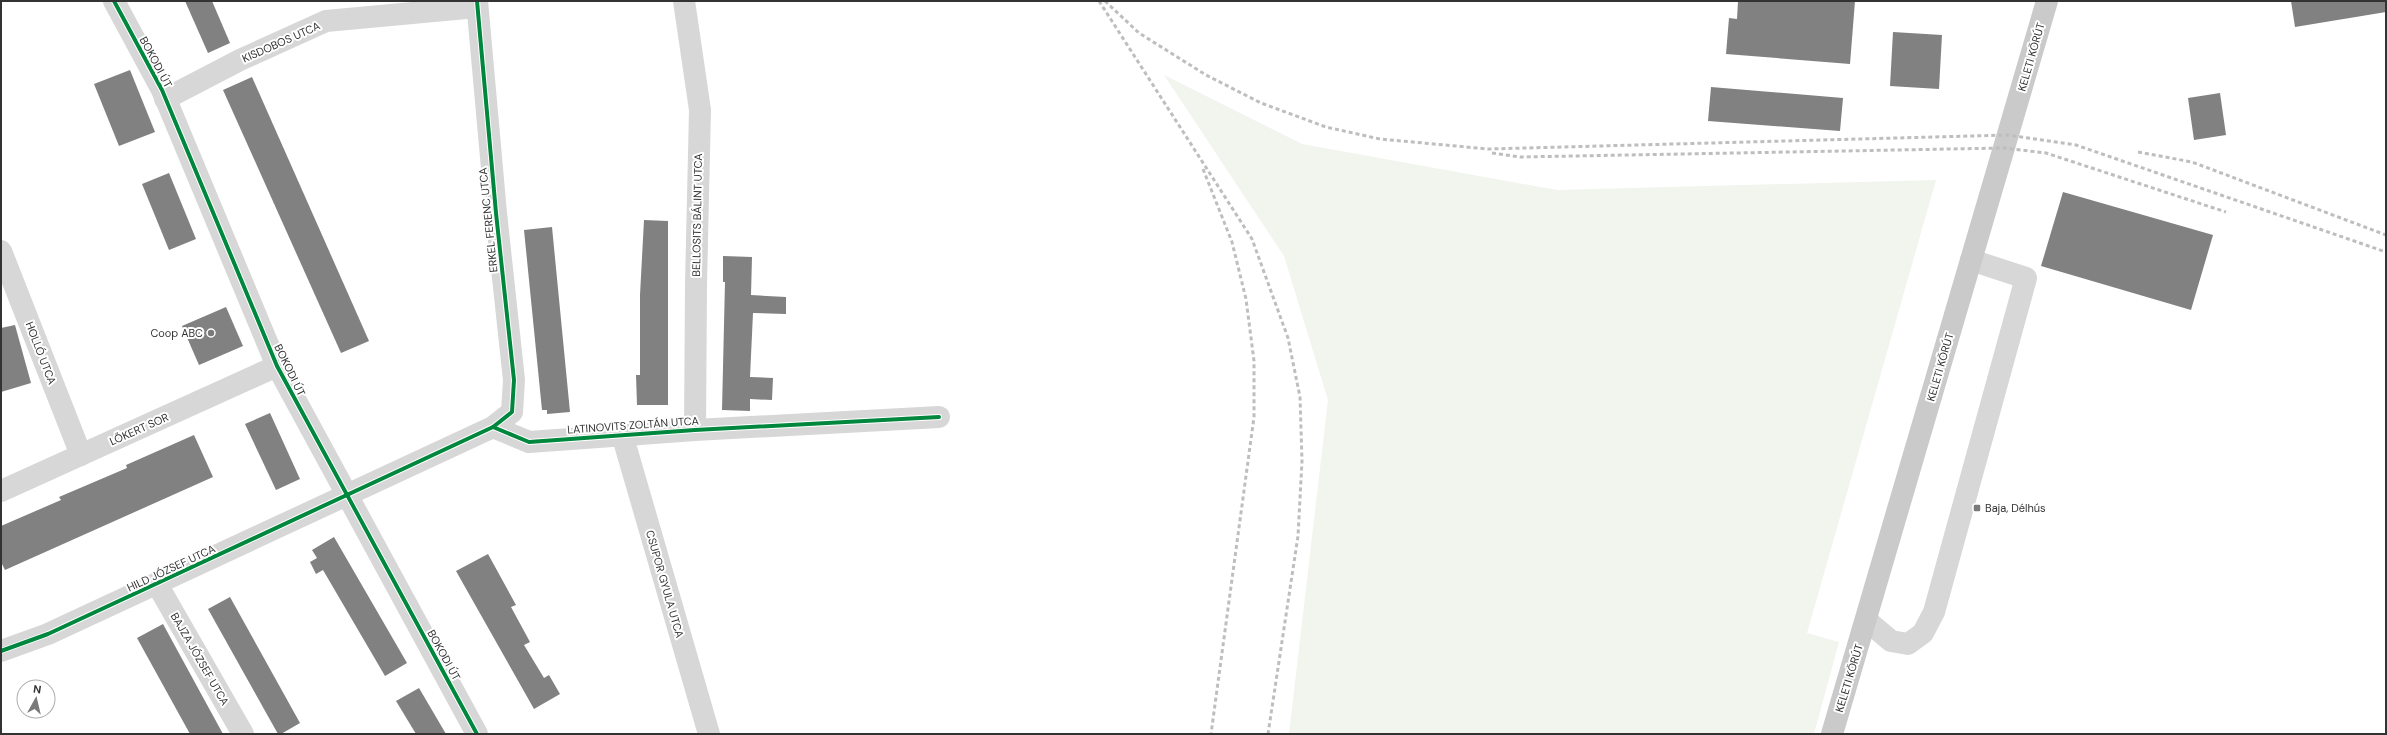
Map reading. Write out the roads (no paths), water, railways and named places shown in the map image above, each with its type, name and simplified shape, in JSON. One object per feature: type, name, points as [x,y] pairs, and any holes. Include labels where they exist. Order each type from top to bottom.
[{"type":"main road","name":"KELETI KÖRÚT","points":[[1832,734],[2047,1]]},
{"type":"street","name":"BOKODI ÚT","points":[[114,1],[165,98],[277,366],[477,734]]},
{"type":"street","name":"BELLOSITS BÁLINT UTCA","points":[[684,1],[700,110],[696,284],[695,430]]},
{"type":"street","name":"KISDOBOS UTCA","points":[[165,98],[240,60],[326,21],[477,4]]},
{"type":"street","name":"ERKEL FERENC UTCA","points":[[477,4],[514,380],[512,412],[493,427]]},
{"type":"street","name":"HOLLÓ UTCA","points":[[1,251],[7,286],[81,455]]},
{"type":"street","points":[[1866,620],[1891,641],[1908,644],[1923,633],[1934,612],[2026,278],[1971,260]]},
{"type":"street","name":"LŐKERT SOR","points":[[1,491],[277,366]]},
{"type":"street","name":"LATINOVITS ZOLTÁN UTCA","points":[[493,427],[529,442],[622,434],[939,417]]},
{"type":"street","points":[[347,496],[432,454],[493,427]]},
{"type":"street","name":"CSUPOR GYULA UTCA","points":[[622,434],[709,734]]},
{"type":"street","name":"HILD JÓZSEF UTCA","points":[[1,651],[48,634],[347,496]]},
{"type":"street","name":"BAJZA JÓZSEF UTCA","points":[[157,584],[243,734]]},
{"type":"railway","points":[[1099,1],[1252,239],[1288,338],[1300,397],[1302,461],[1298,536],[1268,734]]},
{"type":"railway","points":[[1105,1],[1139,33],[1206,75],[1261,103],[1326,127],[1380,139],[1488,149],[2008,135],[2076,145],[2386,252]]},
{"type":"railway","points":[[1492,153],[1520,157],[2004,148],[2046,153],[2226,212]]},
{"type":"railway","points":[[2138,152],[2192,162],[2386,235]]},
{"type":"railway","points":[[1203,169],[1232,242],[1246,299],[1254,361],[1254,417],[1211,734]]},
{"type":"place","name":"Coop ABC","points":[[211,333]]},
{"type":"place","name":"Baja, Délhús","points":[[1977,508]]}]
